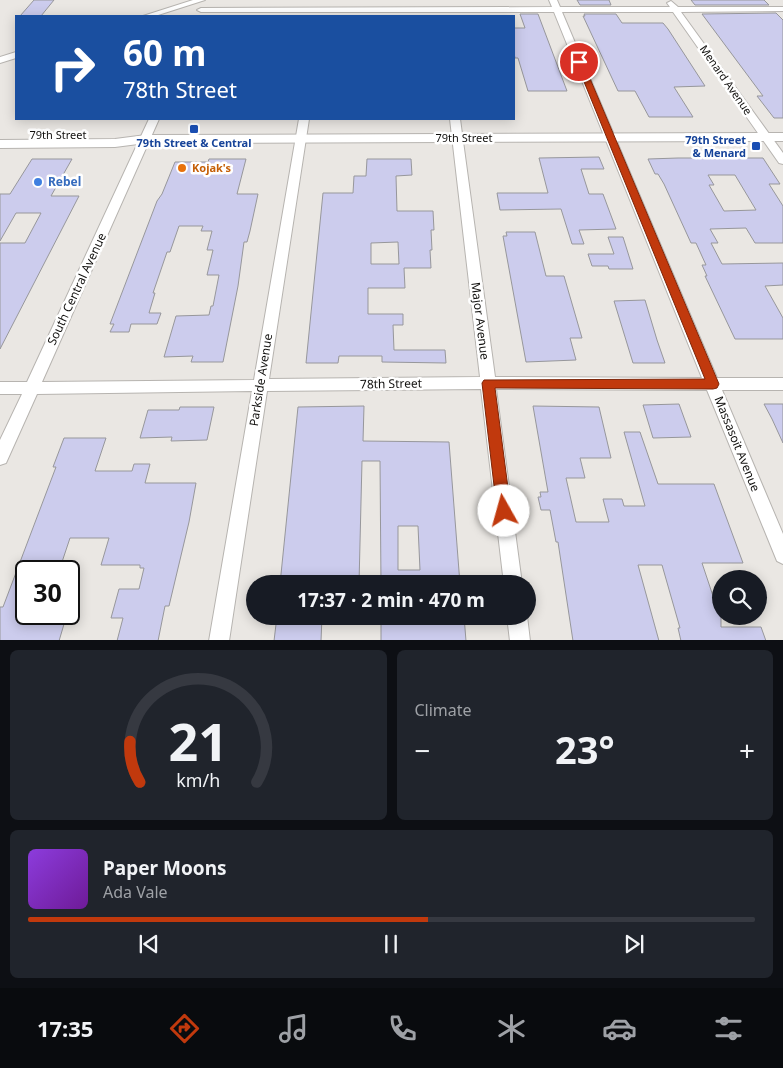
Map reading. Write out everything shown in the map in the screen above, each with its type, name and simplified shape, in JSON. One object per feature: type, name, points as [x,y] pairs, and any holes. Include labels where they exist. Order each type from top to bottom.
[{"type":"main road","name":"79th Street","points":[[0,135],[119,135],[146,140]]},
{"type":"main road","name":"79th Street","points":[[0,144],[115,143],[146,140],[783,137]]},
{"type":"street","points":[[150,15],[201,0]]},
{"type":"street","points":[[206,0],[200,13],[439,13],[555,4],[783,9]]},
{"type":"street","points":[[318,13],[320,0]]},
{"type":"street","points":[[437,0],[439,13]]},
{"type":"street","name":"Menard Avenue","points":[[669,0],[783,161]]},
{"type":"street","name":"Massasoit Avenue","points":[[555,4],[783,555]]},
{"type":"street","points":[[0,60],[15,55]]},
{"type":"street","name":"South Central Avenue","points":[[0,458],[154,120]]},
{"type":"street","name":"Parkside Avenue","points":[[219,640],[304,120]]},
{"type":"street","name":"Major Avenue","points":[[455,120],[512,575]]},
{"type":"street","name":"78th Street","points":[[0,388],[488,383],[783,384]]},
{"type":"street","points":[[518,625],[520,640]]},
{"type":"building","points":[[34,0],[54,0],[42,15],[21,15]]},
{"type":"building","points":[[577,0],[609,0],[611,5],[580,5]]},
{"type":"building","points":[[691,0],[764,0],[769,5],[695,5]]},
{"type":"building","points":[[776,13],[783,20],[783,118],[774,118],[757,96],[763,96],[702,14]]},
{"type":"building","points":[[520,14],[538,14],[567,91],[528,91],[518,58],[515,58],[515,28],[525,28]]},
{"type":"building","points":[[584,14],[616,14],[622,23],[663,23],[705,86],[674,87],[693,117],[649,117],[635,91],[618,91],[583,16],[585,16]]},
{"type":"building","points":[[599,157],[604,169],[581,169],[589,194],[603,194],[616,229],[579,230],[584,244],[572,244],[561,209],[500,210],[497,193],[548,193],[539,158]]},
{"type":"building","points":[[763,158],[780,184],[769,184],[783,206],[783,243],[755,243],[746,228],[710,229],[718,243],[711,243],[722,264],[783,263],[783,285],[765,286],[783,318],[783,339],[735,339],[705,276],[707,276],[702,265],[706,265],[696,243],[691,243],[664,184],[658,174],[655,174],[648,159]],"holes":[[[708,175],[735,175],[756,210],[724,211],[709,185],[714,185]]]},
{"type":"building","points":[[32,159],[72,159],[51,196],[79,196],[0,349],[0,243],[25,243],[41,213],[16,213],[0,241],[0,194],[10,194]]},
{"type":"building","points":[[209,159],[246,159],[237,194],[258,194],[247,242],[244,242],[238,286],[223,362],[191,362],[193,356],[164,357],[176,316],[209,315],[211,306],[213,306],[219,275],[207,275],[213,250],[207,250],[212,231],[201,231],[203,226],[179,226],[170,252],[167,252],[153,293],[155,293],[149,313],[161,313],[157,324],[131,324],[129,332],[110,332],[114,324],[110,324],[157,201],[162,194],[175,162],[208,162]]},
{"type":"building","points":[[367,159],[411,159],[412,175],[396,176],[397,211],[433,211],[434,230],[431,230],[431,268],[404,268],[405,288],[368,288],[368,314],[403,314],[403,325],[393,325],[394,350],[445,350],[446,363],[382,362],[382,356],[339,356],[338,363],[306,363],[323,193],[353,193],[354,176],[366,176]],"holes":[[[398,242],[399,264],[371,264],[371,243]]]},
{"type":"building","points":[[506,232],[535,232],[546,276],[564,276],[582,338],[570,338],[576,360],[526,362],[503,236],[507,236]]},
{"type":"building","points":[[608,237],[623,237],[633,269],[609,269],[608,266],[592,266],[588,254],[614,254]]},
{"type":"building","points":[[645,300],[665,363],[633,363],[614,301]]},
{"type":"building","points":[[679,404],[691,437],[653,438],[643,405]]},
{"type":"building","points":[[764,404],[783,404],[783,443],[772,419]]},
{"type":"building","points":[[364,406],[363,441],[449,442],[459,575],[381,575],[380,461],[362,461],[359,575],[281,575],[298,407]],"holes":[[[398,526],[418,526],[420,570],[398,570]]]},
{"type":"building","points":[[533,406],[599,407],[611,458],[580,458],[585,478],[566,478],[576,522],[609,522],[603,499],[622,499],[624,506],[645,506],[624,432],[640,432],[658,484],[714,484],[743,563],[702,563],[712,593],[712,625],[721,625],[721,627],[761,627],[766,640],[681,640],[678,628],[680,628],[662,565],[638,565],[659,640],[573,640],[558,542],[556,542],[550,510],[541,510],[538,497],[541,497],[540,492],[548,492]]},
{"type":"building","points":[[180,407],[214,407],[207,440],[171,441],[172,437],[140,438],[148,410],[179,410]]},
{"type":"building","points":[[64,438],[106,438],[95,471],[132,471],[134,464],[150,464],[145,483],[196,483],[189,522],[169,606],[165,606],[158,640],[117,640],[123,618],[111,618],[119,589],[139,589],[144,568],[140,568],[140,565],[101,565],[109,538],[70,538],[63,560],[21,560],[56,467],[53,467]]},
{"type":"building","points":[[15,575],[15,625],[64,625],[59,640],[0,640],[0,607],[3,607]]},
{"type":"building","points":[[276,625],[322,625],[321,640],[274,640]]},
{"type":"building","points":[[381,625],[465,625],[466,640],[381,640]]},
{"type":"place","name":"79th Street & Central","points":[[194,129]]},
{"type":"place","name":"79th Street & Menard","points":[[756,146]]},
{"type":"place","name":"Kojak's","points":[[182,168]]},
{"type":"place","name":"Rebel","points":[[38,182]]},
{"type":"route","points":[[504,511],[488,383],[713,384],[579,62]]}]
